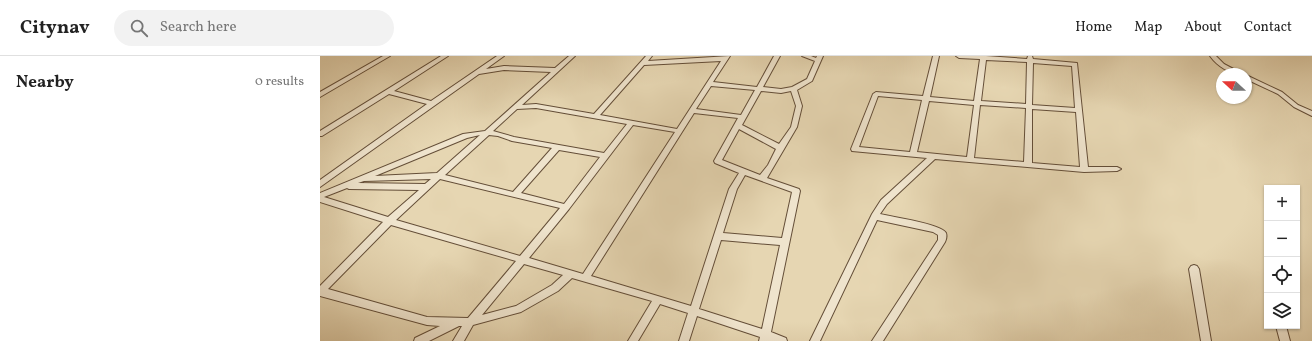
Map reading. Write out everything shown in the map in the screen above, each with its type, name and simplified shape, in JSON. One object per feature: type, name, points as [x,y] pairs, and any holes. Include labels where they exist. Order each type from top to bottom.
[{"type":"street","points":[[320,95],[386,56]]},
{"type":"street","points":[[320,134],[445,56]]},
{"type":"street","points":[[320,184],[432,103],[501,56]]},
{"type":"street","points":[[571,273],[555,288],[518,310],[470,322],[427,321],[320,291],[389,221],[437,176],[515,107],[554,70],[572,56]]},
{"type":"street","points":[[595,117],[649,56]]},
{"type":"street","points":[[766,338],[796,191],[718,162],[777,56]]},
{"type":"street","points":[[710,84],[758,90],[781,91],[794,89],[810,80],[819,58],[805,56]]},
{"type":"street","points":[[913,154],[936,56]]},
{"type":"street","points":[[959,56],[1030,59],[1075,64],[1084,170]]},
{"type":"street","points":[[1214,56],[1216,62],[1226,68]]},
{"type":"street","points":[[970,159],[983,57]]},
{"type":"street","points":[[644,63],[726,58]]},
{"type":"street","points":[[586,277],[726,58]]},
{"type":"street","points":[[1028,164],[1030,59]]},
{"type":"street","points":[[477,72],[504,68],[554,70]]},
{"type":"street","points":[[1252,79],[1280,93],[1296,106],[1312,114]]},
{"type":"street","points":[[762,179],[794,127],[799,106],[794,89]]},
{"type":"street","points":[[387,91],[432,103]]},
{"type":"street","points":[[1078,110],[876,94],[855,149],[1084,170],[1117,168]]},
{"type":"street","points":[[515,107],[536,106],[679,131]]},
{"type":"street","points":[[693,111],[743,117]]},
{"type":"street","points":[[458,341],[470,322],[566,207],[631,123]]},
{"type":"street","points":[[738,126],[780,148]]},
{"type":"street","points":[[320,196],[465,136],[486,132],[498,133],[512,139],[606,156]]},
{"type":"street","points":[[515,195],[557,147]]},
{"type":"street","points":[[815,341],[875,216],[884,202],[934,156]]},
{"type":"street","points":[[684,341],[733,189],[743,172]]},
{"type":"street","points":[[360,179],[437,176],[566,207]]},
{"type":"street","points":[[344,186],[426,187]]},
{"type":"street","points":[[320,199],[389,221],[658,298],[766,338],[782,341]]},
{"type":"street","points":[[875,216],[935,229],[942,234],[942,240],[877,341]]},
{"type":"street","points":[[717,236],[786,242]]},
{"type":"street","points":[[1194,269],[1206,341]]},
{"type":"street","points":[[633,341],[658,298]]},
{"type":"street","points":[[419,341],[458,322]]},
{"type":"street","points":[[1282,329],[1285,341]]}]
